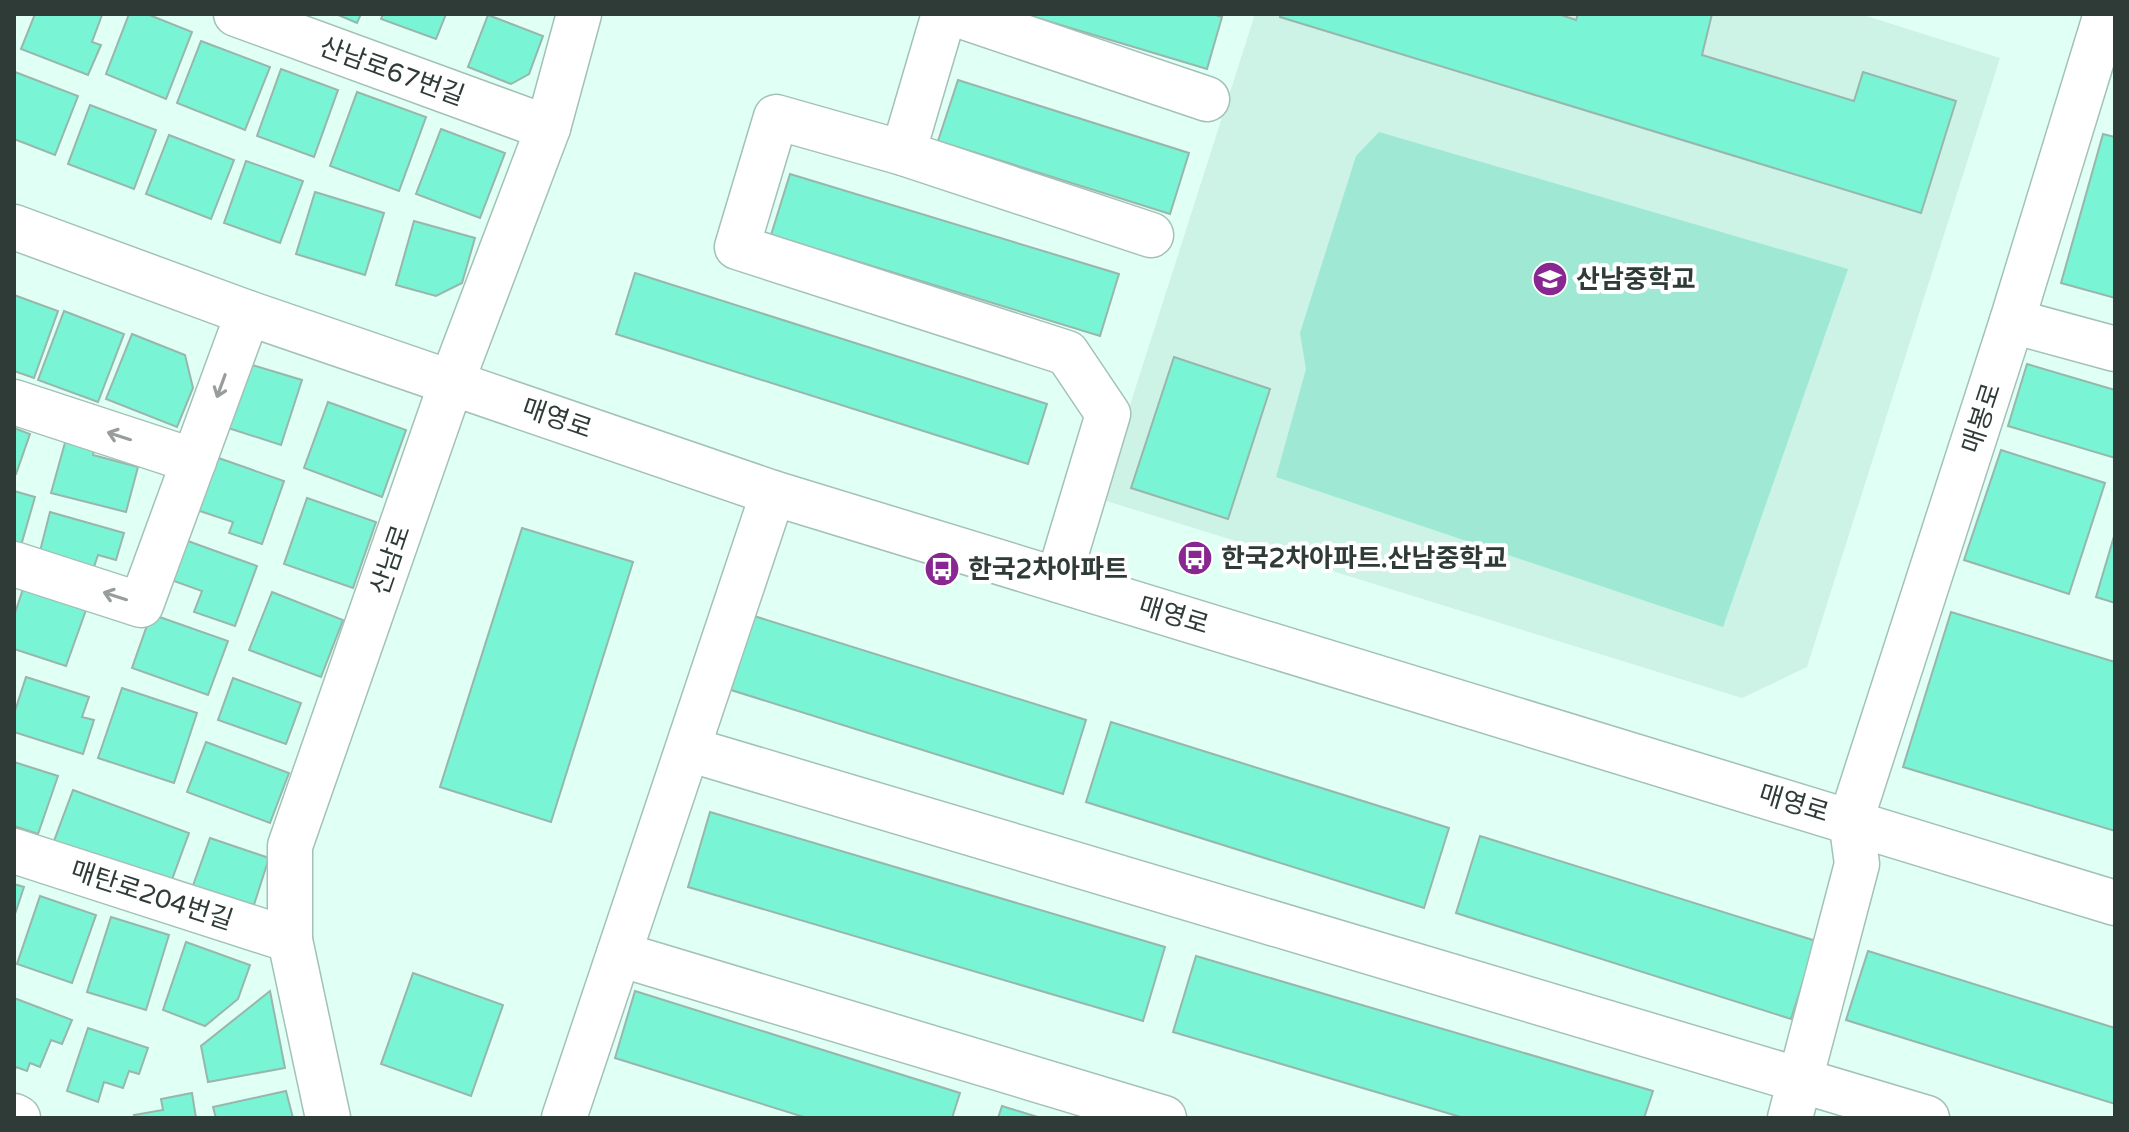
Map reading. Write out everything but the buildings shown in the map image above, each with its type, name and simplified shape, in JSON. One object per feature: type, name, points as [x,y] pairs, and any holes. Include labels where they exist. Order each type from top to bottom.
[{"type":"street","name":"산남로67번길","points":[[236,14],[548,128]]},
{"type":"street","name":"산남로","points":[[328,1118],[290,940],[290,846],[452,381],[548,128],[579,14]]},
{"type":"street","points":[[903,153],[944,14]]},
{"type":"street","points":[[955,14],[1207,99]]},
{"type":"street","name":"매봉로","points":[[1851,820],[2012,321],[2106,14]]},
{"type":"street","points":[[1058,580],[1108,414],[1067,353],[737,247],[776,117],[903,153],[1151,235]]},
{"type":"street","name":"매영로","points":[[14,227],[248,313],[773,493],[2115,903]]},
{"type":"street","points":[[14,564],[141,605],[248,313]]},
{"type":"street","points":[[2012,321],[2115,349]]},
{"type":"street","points":[[14,402],[194,461]]},
{"type":"street","points":[[564,1118],[773,493]]},
{"type":"street","points":[[688,749],[1796,1099],[1927,1118]]},
{"type":"street","points":[[1796,1099],[1857,864],[1851,820]]},
{"type":"street","name":"매탄로204번길","points":[[14,851],[290,940]]},
{"type":"street","points":[[619,954],[1164,1118]]},
{"type":"shaded area","name":"산남중학교","points":[[1255,14],[1860,14],[2000,58],[1807,667],[1742,698],[1100,499]]},
{"type":"green space","points":[[1379,132],[1848,269],[1723,627],[1276,477],[1306,369],[1300,333],[1356,156]]},
{"type":"place","name":"산남중학교","points":[[1550,279]]},
{"type":"place","name":"한국2차아파트.산남중학교","points":[[1195,558]]},
{"type":"place","name":"한국2차아파트","points":[[942,569]]}]
